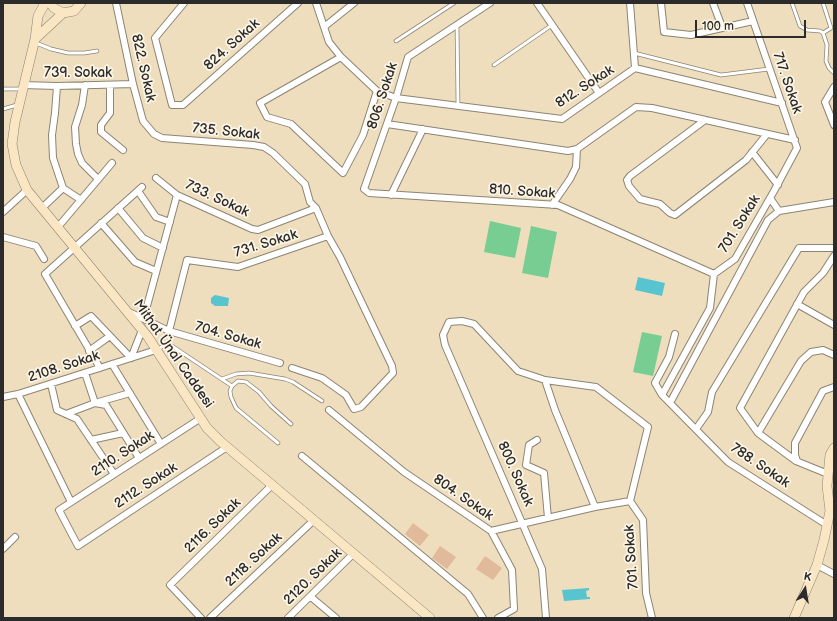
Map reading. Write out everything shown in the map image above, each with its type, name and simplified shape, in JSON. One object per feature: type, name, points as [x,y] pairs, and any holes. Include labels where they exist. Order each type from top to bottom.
[{"type":"main road","name":"Mithat Ünal Caddesi","points":[[45,3],[38,16],[35,41],[15,122],[12,144],[16,165],[27,190],[142,330],[207,428],[227,447],[430,618]]},
{"type":"main road","points":[[50,3],[54,8],[63,13]]},
{"type":"main road","points":[[35,41],[63,13],[74,11],[80,3]]},
{"type":"main road","points":[[794,618],[818,565],[830,511],[827,486],[830,455],[834,448]]},
{"type":"street","name":"822. Sokak","points":[[116,3],[133,84],[143,121],[154,134]]},
{"type":"street","name":"824. Sokak","points":[[184,3],[155,38],[172,104],[183,105],[298,3]]},
{"type":"street","points":[[316,3],[329,42],[341,57],[377,91]]},
{"type":"street","points":[[324,27],[354,3]]},
{"type":"street","name":"806. Sokak","points":[[364,189],[396,98],[408,58],[490,3]]},
{"type":"street","points":[[537,3],[599,93]]},
{"type":"street","points":[[630,3],[635,68]]},
{"type":"street","points":[[661,3],[664,32],[691,35],[753,21]]},
{"type":"street","points":[[714,3],[722,27]]},
{"type":"street","name":"717. Sokak","points":[[747,3],[797,148]]},
{"type":"street","name":"806. Sokak","points":[[341,57],[260,103],[267,117],[291,124],[343,173],[363,135],[377,91]]},
{"type":"street","name":"812. Sokak","points":[[377,91],[396,98],[562,119],[635,68],[782,103]]},
{"type":"street","name":"739. Sokak","points":[[23,87],[133,84]]},
{"type":"street","points":[[110,85],[110,113],[101,125],[101,132],[123,150]]},
{"type":"street","points":[[57,86],[52,135],[53,158],[63,188],[81,200]]},
{"type":"street","points":[[85,86],[79,117],[75,127],[76,144],[82,163],[98,179]]},
{"type":"street","points":[[834,87],[824,102],[834,125]]},
{"type":"street","points":[[387,124],[568,151],[577,149],[636,107],[652,108],[795,140]]},
{"type":"street","points":[[706,120],[630,176],[627,180],[629,186],[640,198],[660,204],[670,214],[675,215],[746,160],[767,134]]},
{"type":"street","points":[[391,195],[423,130]]},
{"type":"street","name":"735. Sokak","points":[[154,134],[162,138],[264,147],[273,153],[305,184],[310,202],[316,208],[328,236]]},
{"type":"street","name":"701. Sokak","points":[[714,274],[735,259],[778,185],[797,148]]},
{"type":"street","points":[[552,205],[570,179],[576,167],[577,149]]},
{"type":"street","points":[[752,152],[778,185]]},
{"type":"street","points":[[58,227],[112,163]]},
{"type":"street","name":"733. Sokak","points":[[156,178],[177,195],[252,229],[258,230],[316,208]]},
{"type":"street","points":[[42,208],[63,188]]},
{"type":"street","points":[[100,368],[45,274],[140,189],[156,217],[170,222]]},
{"type":"street","name":"810. Sokak","points":[[364,189],[369,193],[391,195],[558,205],[714,274]]},
{"type":"street","points":[[3,212],[27,190]]},
{"type":"street","points":[[75,326],[91,316],[131,358],[142,330],[139,316],[147,306],[177,195]]},
{"type":"street","points":[[770,198],[778,211],[834,202]]},
{"type":"street","points":[[118,208],[143,238],[163,248]]},
{"type":"street","name":"701. Sokak","points":[[670,403],[768,220],[778,211]]},
{"type":"street","points":[[101,223],[135,262],[156,271]]},
{"type":"street","points":[[292,368],[322,378],[346,395],[354,409],[361,407],[393,373],[389,359],[340,257],[328,236]]},
{"type":"street","name":"731. Sokak","points":[[169,331],[187,260],[238,267],[328,236]]},
{"type":"street","points":[[3,237],[36,246],[44,259]]},
{"type":"street","points":[[696,429],[708,412],[712,392],[799,248],[834,248]]},
{"type":"street","points":[[828,474],[798,462],[758,433],[740,408],[804,292],[823,273],[834,256]]},
{"type":"street","points":[[662,395],[710,308],[714,274]]},
{"type":"street","points":[[797,304],[834,325]]},
{"type":"street","name":"704. Sokak","points":[[126,310],[169,331],[280,363]]},
{"type":"street","name":"800. Sokak","points":[[545,380],[518,371],[474,324],[462,320],[449,322],[443,335],[445,345],[542,569],[546,618]]},
{"type":"street","name":"788. Sokak","points":[[675,334],[669,357],[655,383],[662,395],[728,462],[827,525]]},
{"type":"street","points":[[89,351],[110,336]]},
{"type":"street","name":"2108. Sokak","points":[[3,397],[51,384],[156,350]]},
{"type":"street","points":[[758,433],[801,361],[811,352],[823,350],[834,355]]},
{"type":"street","points":[[112,364],[161,444]]},
{"type":"street","points":[[85,373],[95,403]]},
{"type":"street","points":[[596,507],[555,410],[545,380],[596,387],[648,427],[630,501]]},
{"type":"street","points":[[51,384],[57,410],[77,419],[114,474]]},
{"type":"street","points":[[798,462],[795,455],[795,443],[823,391],[834,387]]},
{"type":"street","points":[[66,414],[95,403],[130,393]]},
{"type":"street","points":[[18,394],[72,502]]},
{"type":"street","points":[[95,403],[106,405],[139,458]]},
{"type":"street","name":"804. Sokak","points":[[330,410],[404,472],[491,531],[596,507],[630,501]]},
{"type":"street","name":"2110. Sokak","points":[[59,510],[201,418]]},
{"type":"street","points":[[91,440],[123,433]]},
{"type":"street","points":[[537,440],[529,445],[526,465],[544,473],[548,518]]},
{"type":"street","name":"2112. Sokak","points":[[59,510],[78,546],[227,447]]},
{"type":"street","points":[[302,456],[468,594],[483,618]]},
{"type":"street","name":"2116. Sokak","points":[[201,618],[170,585],[272,485]]},
{"type":"street","name":"701. Sokak","points":[[630,501],[643,520],[646,593],[652,618]]},
{"type":"street","name":"2118. Sokak","points":[[210,618],[314,520]]},
{"type":"street","points":[[491,531],[512,570],[514,609],[498,618]]},
{"type":"street","points":[[3,549],[15,537]]},
{"type":"street","name":"2120. Sokak","points":[[288,618],[354,553]]},
{"type":"street","points":[[818,565],[834,574]]},
{"type":"street","points":[[311,597],[336,618]]},
{"type":"lane","points":[[396,41],[454,3]]},
{"type":"lane","points":[[792,3],[800,26],[807,30],[820,30],[823,33],[827,45],[826,61],[829,68],[834,73]]},
{"type":"lane","points":[[823,3],[832,25],[830,29],[823,33]]},
{"type":"lane","points":[[494,65],[552,25]]},
{"type":"lane","points":[[456,26],[458,106]]},
{"type":"lane","points":[[35,41],[51,49],[68,53],[97,52]]},
{"type":"lane","points":[[634,53],[721,75],[770,68]]},
{"type":"lane","points":[[3,89],[23,87]]},
{"type":"lane","points":[[3,109],[19,105]]},
{"type":"lane","points":[[156,350],[165,345],[172,346],[232,386]]},
{"type":"lane","points":[[222,378],[249,372],[286,379],[322,401]]},
{"type":"lane","points":[[278,443],[236,408],[231,397],[232,386],[238,381],[246,382],[259,392],[271,406],[291,424]]},
{"type":"green space","points":[[490,221],[521,228],[515,258],[484,252]]},
{"type":"green space","points":[[531,226],[557,232],[548,278],[522,273]]},
{"type":"green space","points":[[642,332],[662,336],[653,376],[633,372]]},
{"type":"water","points":[[638,277],[665,283],[662,296],[635,290]]},
{"type":"water","points":[[215,295],[229,298],[228,306],[215,306],[211,303],[211,298]]},
{"type":"water","points":[[589,588],[589,590],[586,591],[587,597],[590,597],[590,599],[564,601],[562,590]]},
{"type":"building","points":[[413,523],[429,535],[420,546],[405,534]]},
{"type":"building","points":[[440,546],[456,557],[447,569],[432,558]]},
{"type":"building","points":[[485,556],[502,568],[493,580],[476,569]]}]
